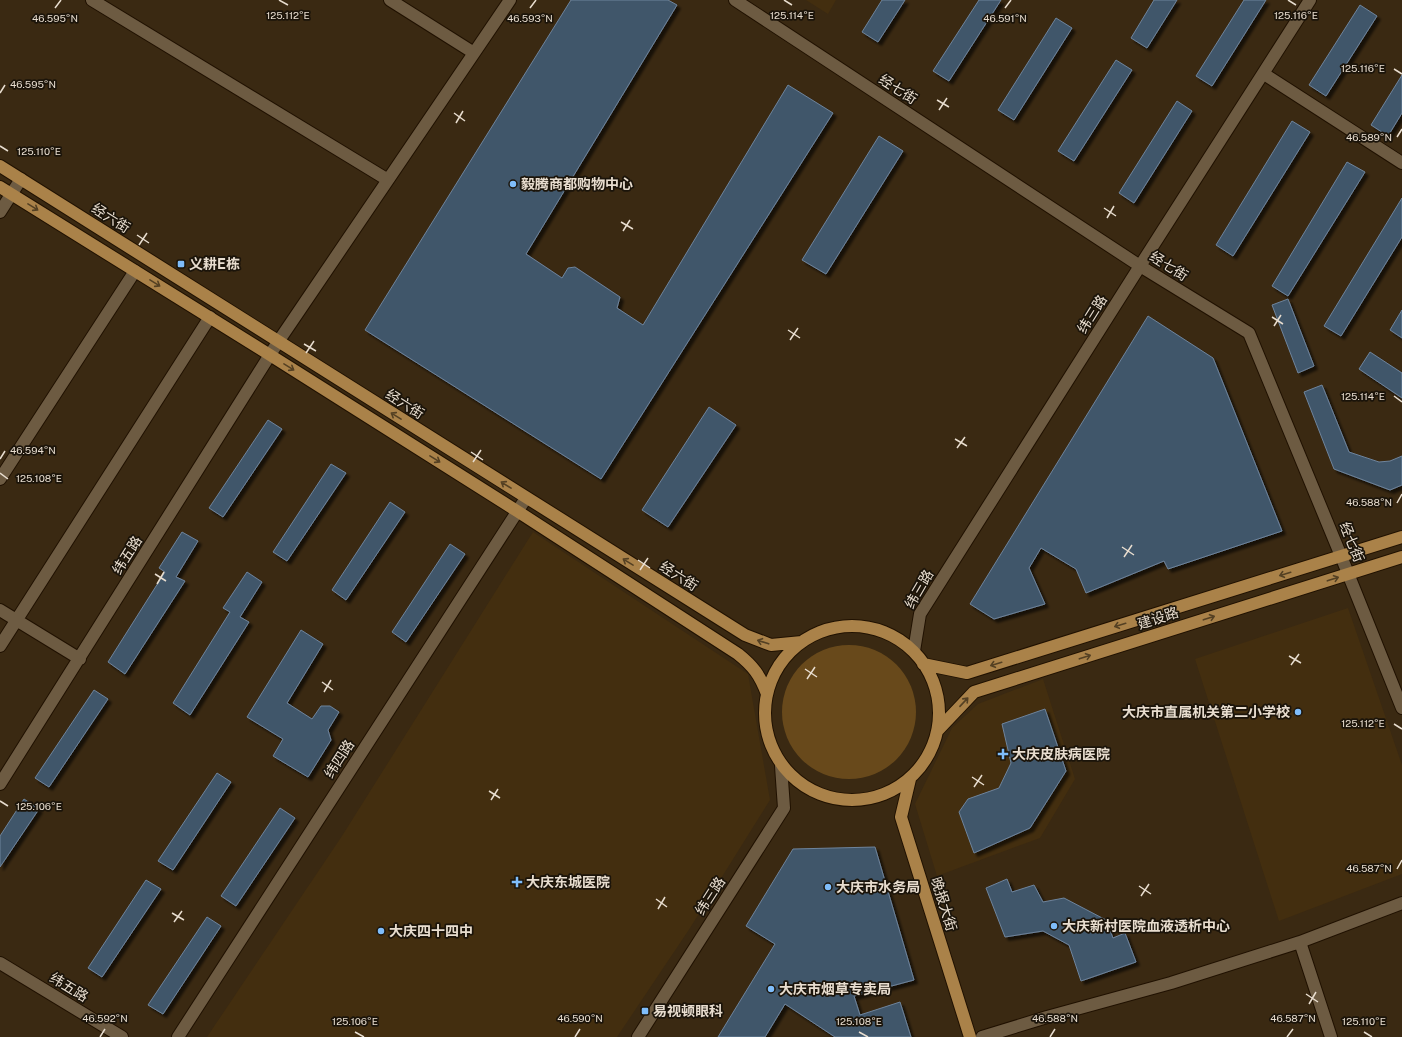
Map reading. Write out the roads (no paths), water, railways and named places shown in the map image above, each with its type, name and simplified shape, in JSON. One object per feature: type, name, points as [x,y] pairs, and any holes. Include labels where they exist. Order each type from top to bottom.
[{"type":"main road","name":"经六街","points":[[0,166],[746,635],[771,645],[802,642]]},
{"type":"main road","points":[[0,187],[518,511],[738,654],[758,673],[767,694]]},
{"type":"main road","name":"建设路","points":[[923,664],[967,673],[1402,537]]},
{"type":"main road","name":"建设路","points":[[938,730],[974,692],[1402,557]]},
{"type":"main road","points":[[863,626],[891,634],[914,651],[930,674],[939,702],[938,730],[928,757],[910,779],[885,795],[857,801],[828,798],[801,786],[781,766],[768,739],[764,710],[770,682],[784,657],[807,638],[834,627],[863,626]]},
{"type":"main road","name":"晚报大街","points":[[910,779],[901,817],[970,1037]]},
{"type":"street","points":[[92,0],[388,180]]},
{"type":"street","points":[[390,0],[474,53]]},
{"type":"street","name":"纬五路","points":[[0,784],[278,342],[510,0]]},
{"type":"street","name":"经七街","points":[[735,0],[1140,266],[1250,333],[1402,708]]},
{"type":"street","name":"纬三路","points":[[914,651],[920,614],[1310,0]]},
{"type":"street","points":[[1264,74],[1402,163]]},
{"type":"street","points":[[0,212],[21,179]]},
{"type":"street","points":[[0,479],[135,271]]},
{"type":"street","points":[[0,646],[210,317]]},
{"type":"street","name":"纬四路","points":[[178,1037],[526,498]]},
{"type":"street","points":[[0,610],[80,659]]},
{"type":"street","name":"纬三路","points":[[638,1037],[784,808],[781,766]]},
{"type":"street","points":[[982,1037],[1047,1017],[1171,983],[1300,942],[1402,903]]},
{"type":"street","points":[[1300,942],[1331,1037]]},
{"type":"street","name":"纬五路","points":[[0,963],[122,1037]]},
{"type":"place","name":"毅腾商都购物中心","points":[[513,184]]},
{"type":"place","name":"义耕E栋","points":[[181,264]]},
{"type":"place","name":"大庆市直属机关第二小学校","points":[[1298,712]]},
{"type":"place","name":"大庆皮肤病医院","points":[[1003,754]]},
{"type":"place","name":"大庆东城医院","points":[[517,882]]},
{"type":"place","name":"大庆市水务局","points":[[828,887]]},
{"type":"place","name":"大庆新村医院血液透析中心","points":[[1054,926]]},
{"type":"place","name":"大庆四十四中","points":[[381,931]]},
{"type":"place","name":"大庆市烟草专卖局","points":[[771,989]]},
{"type":"place","name":"易视顿眼科","points":[[645,1011]]}]
